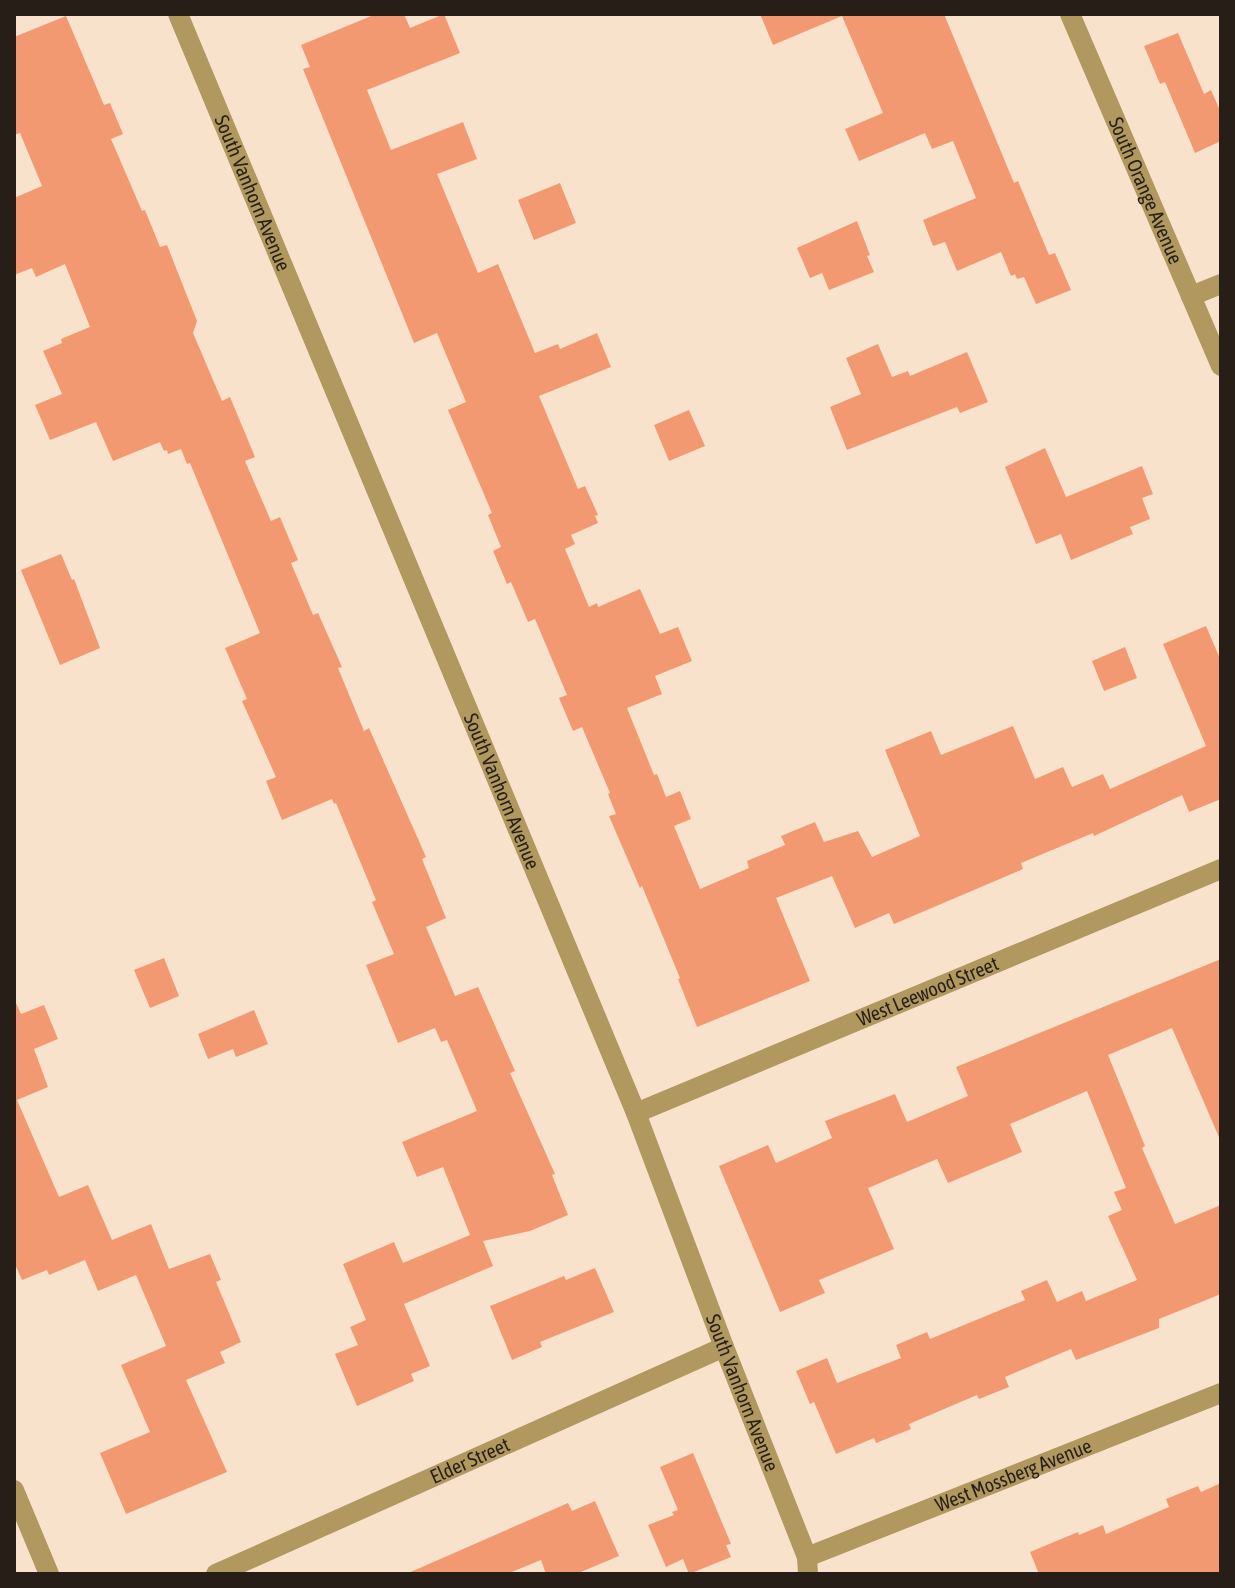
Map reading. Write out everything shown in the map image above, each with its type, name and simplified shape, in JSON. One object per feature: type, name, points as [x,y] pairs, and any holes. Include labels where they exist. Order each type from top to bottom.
[{"type":"street","name":"South Vanhorn Avenue","points":[[178,14],[636,1113],[808,1565]]},
{"type":"street","name":"South Orange Avenue","points":[[1070,14],[1221,366]]},
{"type":"street","points":[[1191,296],[1221,284]]},
{"type":"street","name":"West Leewood Street","points":[[636,1113],[1221,869]]},
{"type":"street","name":"Elder Street","points":[[216,1574],[724,1347]]},
{"type":"street","name":"West Mossberg Avenue","points":[[808,1565],[1221,1393]]},
{"type":"street","points":[[14,1490],[49,1574]]},
{"type":"building","points":[[376,14],[404,14],[410,28],[444,14],[460,53],[367,90],[391,150],[463,122],[477,159],[437,174],[478,273],[498,264],[535,353],[558,344],[560,349],[597,333],[611,367],[539,396],[578,489],[585,486],[598,515],[595,516],[598,523],[571,535],[575,544],[565,549],[589,607],[597,603],[598,607],[640,589],[660,634],[678,627],[692,661],[655,676],[662,694],[627,708],[666,797],[680,791],[691,819],[674,826],[700,889],[749,868],[747,861],[785,845],[781,836],[815,822],[824,842],[858,831],[872,857],[920,836],[885,750],[931,731],[941,755],[1013,726],[1035,779],[1063,767],[1072,787],[1103,774],[1110,789],[1206,746],[1163,644],[1206,626],[1221,661],[1221,799],[1189,812],[1182,795],[1094,836],[1093,833],[1021,863],[1023,869],[894,924],[889,913],[855,928],[832,876],[776,898],[810,981],[697,1027],[642,886],[640,888],[609,816],[616,814],[610,793],[582,727],[573,731],[559,698],[567,695],[535,619],[528,622],[511,582],[507,584],[493,551],[501,547],[488,515],[492,513],[448,410],[466,402],[437,333],[414,343],[303,69],[310,67],[301,45]]},
{"type":"building","points":[[760,14],[944,14],[1014,183],[1018,181],[1049,255],[1055,253],[1071,290],[1036,304],[1024,277],[1017,279],[1015,274],[1011,276],[1001,252],[957,271],[945,242],[933,246],[923,220],[976,198],[953,141],[932,149],[925,133],[859,161],[845,129],[883,113],[842,16],[773,45]]},
{"type":"building","points":[[66,16],[104,105],[110,103],[123,134],[111,139],[160,247],[167,245],[197,321],[193,333],[222,401],[230,397],[255,457],[245,461],[271,521],[280,517],[298,560],[291,563],[313,615],[318,613],[342,667],[338,668],[364,731],[369,728],[426,857],[422,859],[446,918],[426,927],[455,996],[478,987],[515,1071],[510,1073],[555,1174],[552,1175],[568,1215],[530,1231],[483,1241],[493,1266],[404,1304],[430,1366],[411,1374],[414,1381],[357,1406],[335,1354],[358,1345],[350,1327],[366,1320],[343,1264],[394,1242],[403,1263],[470,1235],[443,1167],[417,1177],[402,1142],[477,1111],[447,1040],[441,1042],[435,1028],[398,1043],[366,965],[394,954],[372,902],[376,900],[336,803],[332,799],[282,820],[266,781],[276,777],[242,701],[247,699],[225,648],[260,633],[190,463],[187,464],[181,449],[168,454],[160,442],[113,461],[96,422],[50,440],[35,405],[62,394],[43,351],[62,343],[61,339],[90,327],[65,264],[36,277],[32,268],[14,275],[14,198],[42,186],[20,133],[14,135],[14,37]]},
{"type":"building","points":[[1178,33],[1204,94],[1211,90],[1221,113],[1221,141],[1195,153],[1165,82],[1160,84],[1144,46]]},
{"type":"building","points":[[560,183],[576,223],[534,240],[518,200]]},
{"type":"building","points":[[857,221],[874,272],[829,290],[822,273],[810,278],[797,248]]},
{"type":"building","points":[[878,344],[892,377],[908,371],[910,376],[967,352],[988,402],[960,413],[957,407],[847,450],[830,407],[861,394],[846,358]]},
{"type":"building","points":[[689,410],[705,446],[669,461],[654,425]]},
{"type":"building","points":[[1045,448],[1066,497],[1142,466],[1153,494],[1142,498],[1150,519],[1130,527],[1133,534],[1071,560],[1061,534],[1036,544],[1005,467]]},
{"type":"building","points":[[61,554],[74,579],[100,648],[60,665],[21,570]]},
{"type":"building","points":[[1125,647],[1137,678],[1104,691],[1092,661]]},
{"type":"building","points":[[164,958],[179,996],[150,1008],[134,970]]},
{"type":"building","points":[[1221,959],[1221,1142],[1172,1028],[1108,1055],[1145,1146],[1142,1148],[1175,1224],[1221,1205],[1221,1294],[1159,1319],[1159,1328],[1076,1360],[1071,1349],[1005,1377],[1009,1387],[979,1399],[977,1395],[909,1424],[911,1429],[876,1443],[874,1438],[836,1454],[814,1402],[810,1404],[796,1371],[827,1358],[837,1383],[901,1358],[896,1345],[927,1332],[930,1339],[1025,1300],[1021,1291],[1047,1280],[1057,1302],[1082,1291],[1086,1301],[1137,1280],[1108,1216],[1122,1210],[1114,1192],[1126,1188],[1087,1091],[1010,1124],[1022,1152],[948,1183],[937,1159],[868,1188],[894,1249],[819,1280],[825,1293],[780,1312],[719,1166],[768,1145],[776,1163],[832,1138],[825,1121],[895,1094],[907,1122],[968,1096],[956,1067]]},
{"type":"building","points":[[16,1003],[21,1014],[44,1005],[58,1039],[34,1049],[48,1087],[17,1100],[59,1197],[88,1185],[112,1240],[151,1224],[169,1269],[210,1254],[221,1280],[216,1282],[241,1342],[220,1352],[225,1363],[186,1380],[227,1472],[126,1514],[100,1453],[150,1432],[121,1365],[166,1346],[136,1275],[98,1291],[85,1260],[49,1275],[47,1270],[22,1280],[14,1262]]},
{"type":"building","points":[[254,1010],[268,1044],[236,1057],[233,1049],[208,1059],[198,1034]]},
{"type":"building","points":[[595,1268],[614,1312],[540,1342],[542,1347],[512,1360],[490,1306],[564,1276],[566,1280]]},
{"type":"building","points":[[693,1453],[731,1544],[726,1545],[731,1557],[689,1574],[683,1559],[666,1567],[648,1525],[674,1515],[672,1512],[678,1510],[660,1467]]},
{"type":"building","points":[[1221,1483],[1221,1574],[1039,1574],[1030,1552],[1103,1525],[1106,1534],[1169,1507],[1166,1499],[1198,1486],[1201,1492]]},
{"type":"building","points":[[595,1501],[619,1556],[576,1574],[546,1574],[541,1560],[507,1574],[406,1574],[568,1503],[572,1511]]}]
